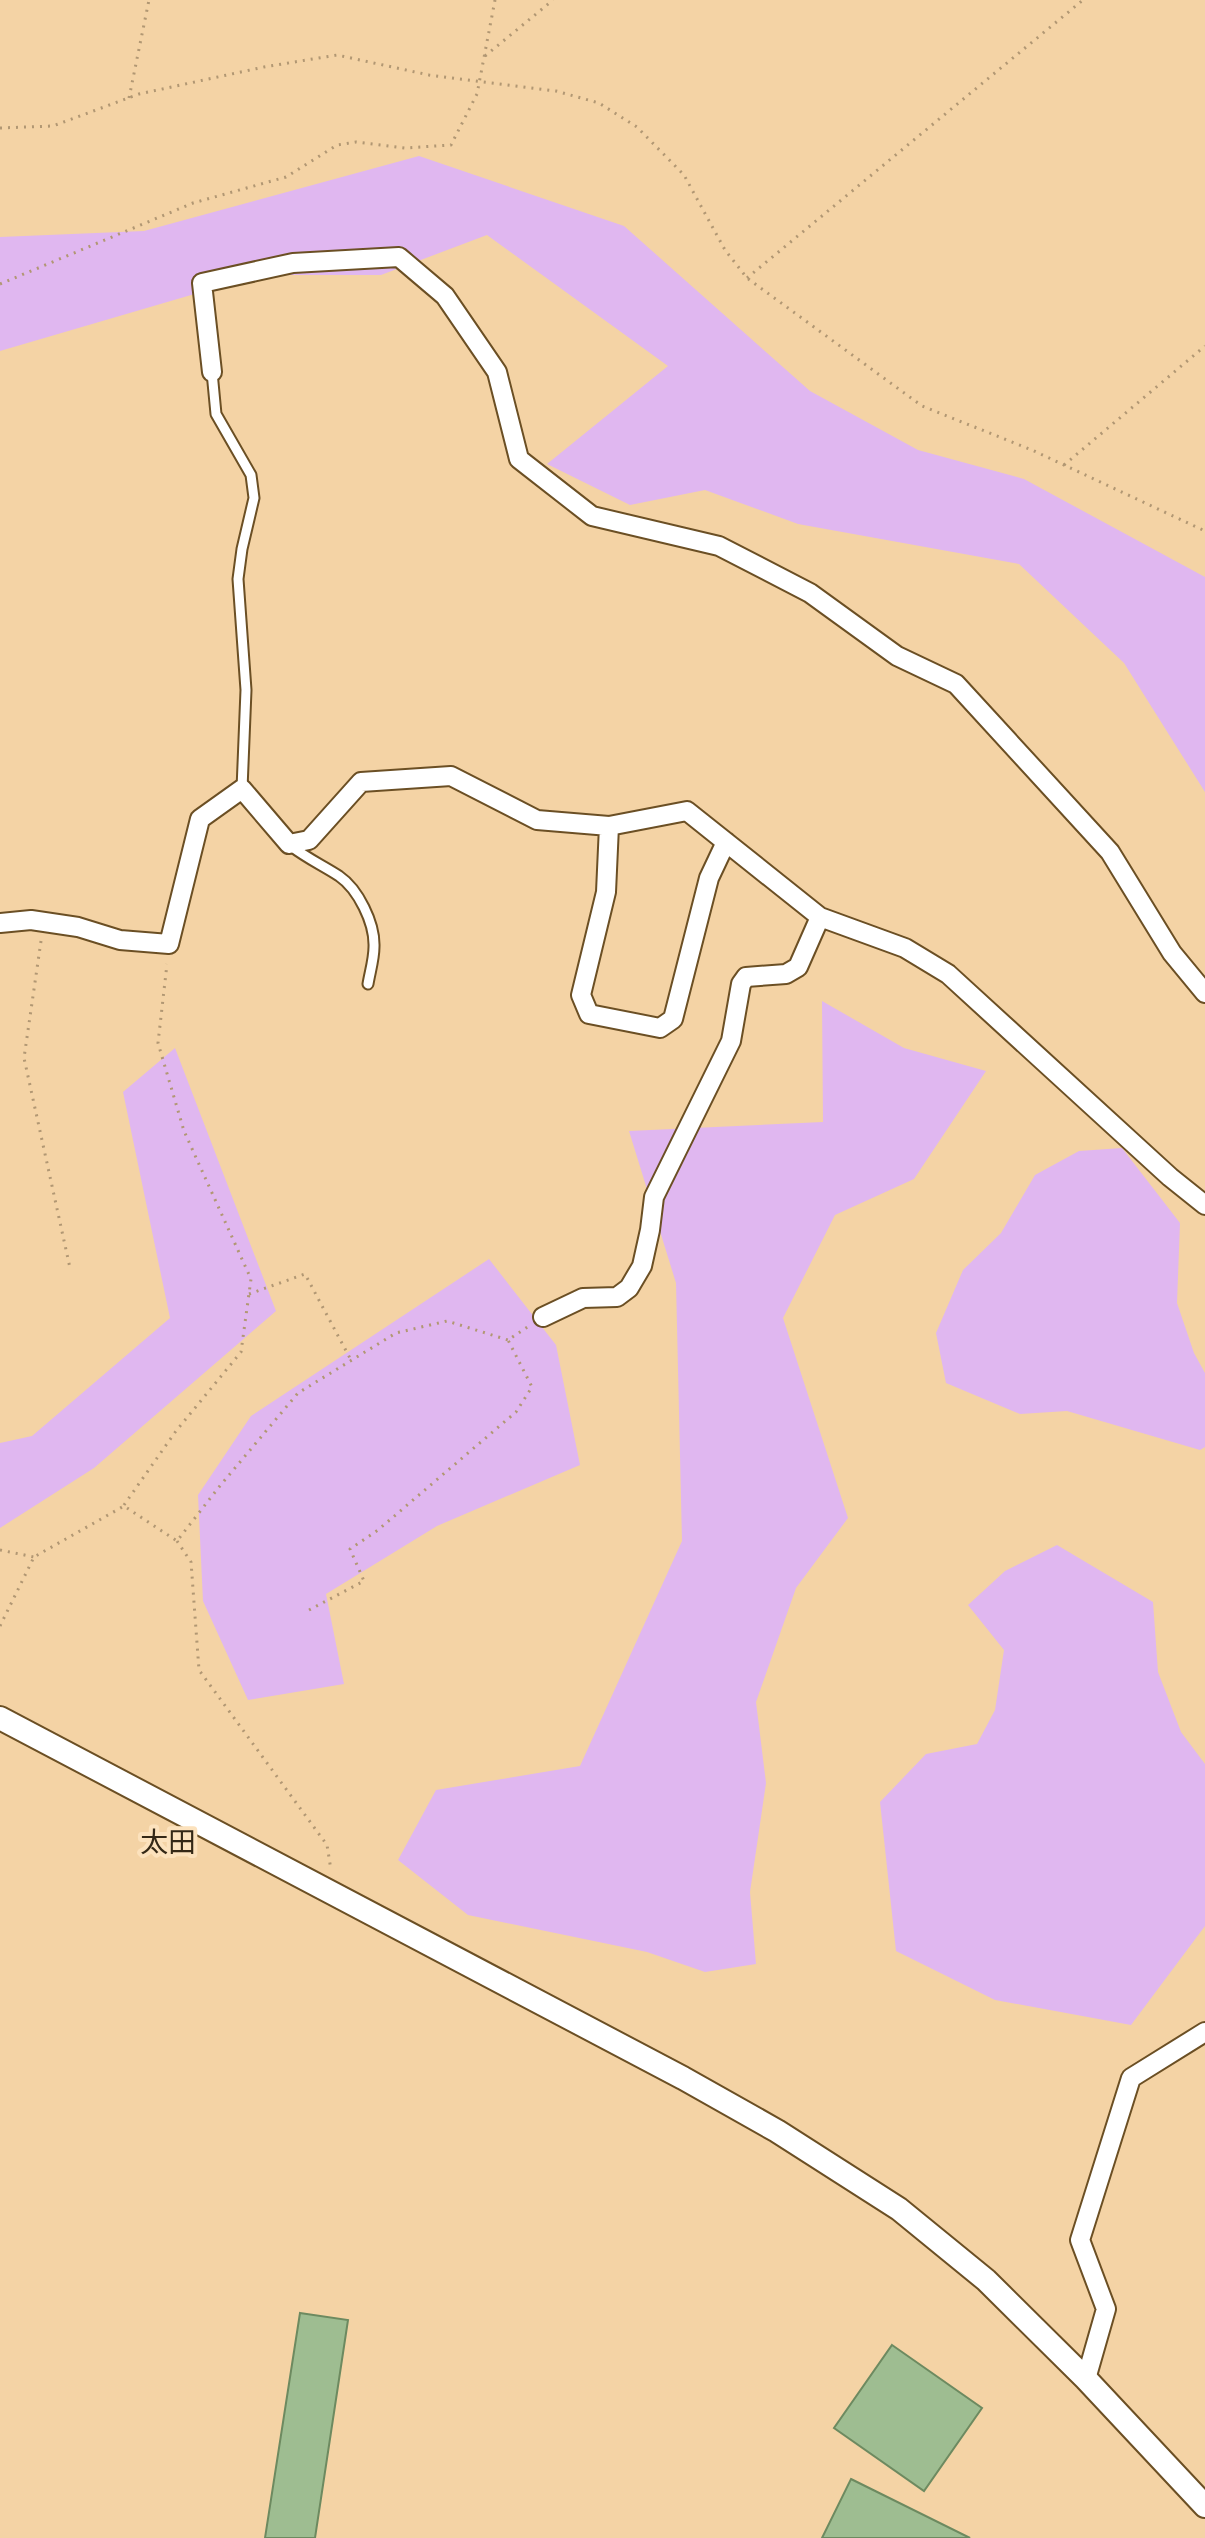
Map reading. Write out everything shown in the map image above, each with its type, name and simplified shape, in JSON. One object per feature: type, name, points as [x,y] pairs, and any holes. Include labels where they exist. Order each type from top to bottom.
[{"type":"street","points":[[212,372],[202,283],[293,263],[399,257],[445,296],[497,372],[519,459],[592,516],[719,546],[810,593],[897,656],[956,684],[1110,852],[1172,953],[1205,993]]},
{"type":"street","points":[[0,923],[31,920],[78,927],[120,940],[169,944],[200,819],[242,789],[289,844],[309,840],[361,782],[451,776],[537,820],[609,826],[687,811],[820,917],[905,948],[948,974],[1159,1167],[1205,1205]]},
{"type":"street","points":[[609,826],[606,892],[581,995],[589,1014],[660,1028],[673,1019],[709,878],[726,842]]},
{"type":"street","points":[[543,1317],[583,1298],[617,1297],[629,1288],[642,1266],[654,1197],[703,1092],[731,1041],[741,984],[746,977],[786,974],[798,967],[820,917]]},
{"type":"street","points":[[0,1718],[683,2078],[777,2131],[899,2209],[986,2280],[1086,2379],[1205,2506]]},
{"type":"street","points":[[1086,2379],[1106,2309],[1080,2240],[1131,2078],[1205,2032]]},
{"type":"lane","points":[[212,372],[216,414],[251,475],[254,498],[238,579],[246,690],[242,789]]},
{"type":"lane","points":[[289,844],[309,861],[339,876],[352,888],[368,918],[375,945],[368,984]]},
{"type":"path","points":[[129,98],[149,0]]},
{"type":"path","points":[[0,284],[193,203],[286,177],[337,145],[356,142],[405,148],[451,145],[477,94],[495,0]]},
{"type":"path","points":[[483,58],[553,0]]},
{"type":"path","points":[[747,278],[1083,0]]},
{"type":"path","points":[[0,128],[53,126],[129,98],[264,67],[337,55],[429,75],[556,91],[599,103],[637,127],[684,175],[725,250],[747,278],[922,406],[1064,465],[1205,531]]},
{"type":"path","points":[[1064,465],[1205,346]]},
{"type":"path","points":[[43,922],[24,1058],[70,1268]]},
{"type":"path","points":[[0,1626],[34,1557],[124,1506],[176,1431],[241,1352],[251,1279],[184,1131],[158,1043],[169,944]]},
{"type":"path","points":[[249,1294],[305,1274],[351,1360]]},
{"type":"path","points":[[508,1340],[543,1317]]},
{"type":"path","points":[[177,1541],[298,1393],[351,1360],[396,1333],[447,1321],[508,1340],[532,1387],[516,1412],[378,1530],[350,1549],[364,1581],[309,1610]]},
{"type":"path","points":[[124,1506],[177,1541],[191,1562],[199,1670],[327,1845],[335,1895]]},
{"type":"path","points":[[0,1550],[34,1557]]},
{"type":"shaded area","points":[[419,156],[624,226],[810,391],[918,450],[1024,479],[1205,577],[1205,792],[1124,663],[1019,564],[798,524],[705,490],[630,505],[547,464],[668,366],[487,235],[381,275],[259,275],[0,351],[0,237],[144,231]]},
{"type":"shaded area","points":[[822,1001],[904,1048],[986,1071],[914,1179],[835,1215],[783,1318],[848,1518],[796,1588],[756,1702],[766,1783],[750,1892],[756,1964],[705,1972],[647,1952],[468,1915],[398,1860],[436,1790],[580,1766],[682,1541],[676,1283],[629,1131],[823,1122]]},
{"type":"shaded area","points":[[175,1048],[276,1311],[94,1468],[0,1528],[0,1443],[32,1436],[170,1318],[123,1092]]},
{"type":"shaded area","points":[[1122,1148],[1180,1223],[1177,1303],[1194,1353],[1205,1373],[1205,1447],[1200,1450],[1067,1411],[1020,1414],[946,1383],[936,1333],[963,1270],[1001,1233],[1035,1175],[1079,1151]]},
{"type":"shaded area","points":[[489,1259],[556,1345],[580,1465],[437,1526],[326,1594],[344,1684],[248,1700],[203,1601],[198,1495],[251,1416]]},
{"type":"shaded area","points":[[1057,1545],[1153,1602],[1158,1672],[1181,1732],[1205,1764],[1205,1926],[1131,2025],[995,2000],[896,1951],[880,1802],[926,1754],[977,1744],[995,1710],[1004,1650],[968,1605],[1005,1571]]},
{"type":"building","points":[[300,2313],[348,2320],[315,2538],[265,2538]]},
{"type":"building","points":[[892,2345],[982,2408],[924,2491],[834,2428]]},
{"type":"building","points":[[851,2479],[970,2538],[822,2538]]},
{"type":"district","name":"太田","points":[[168,1842]]}]
